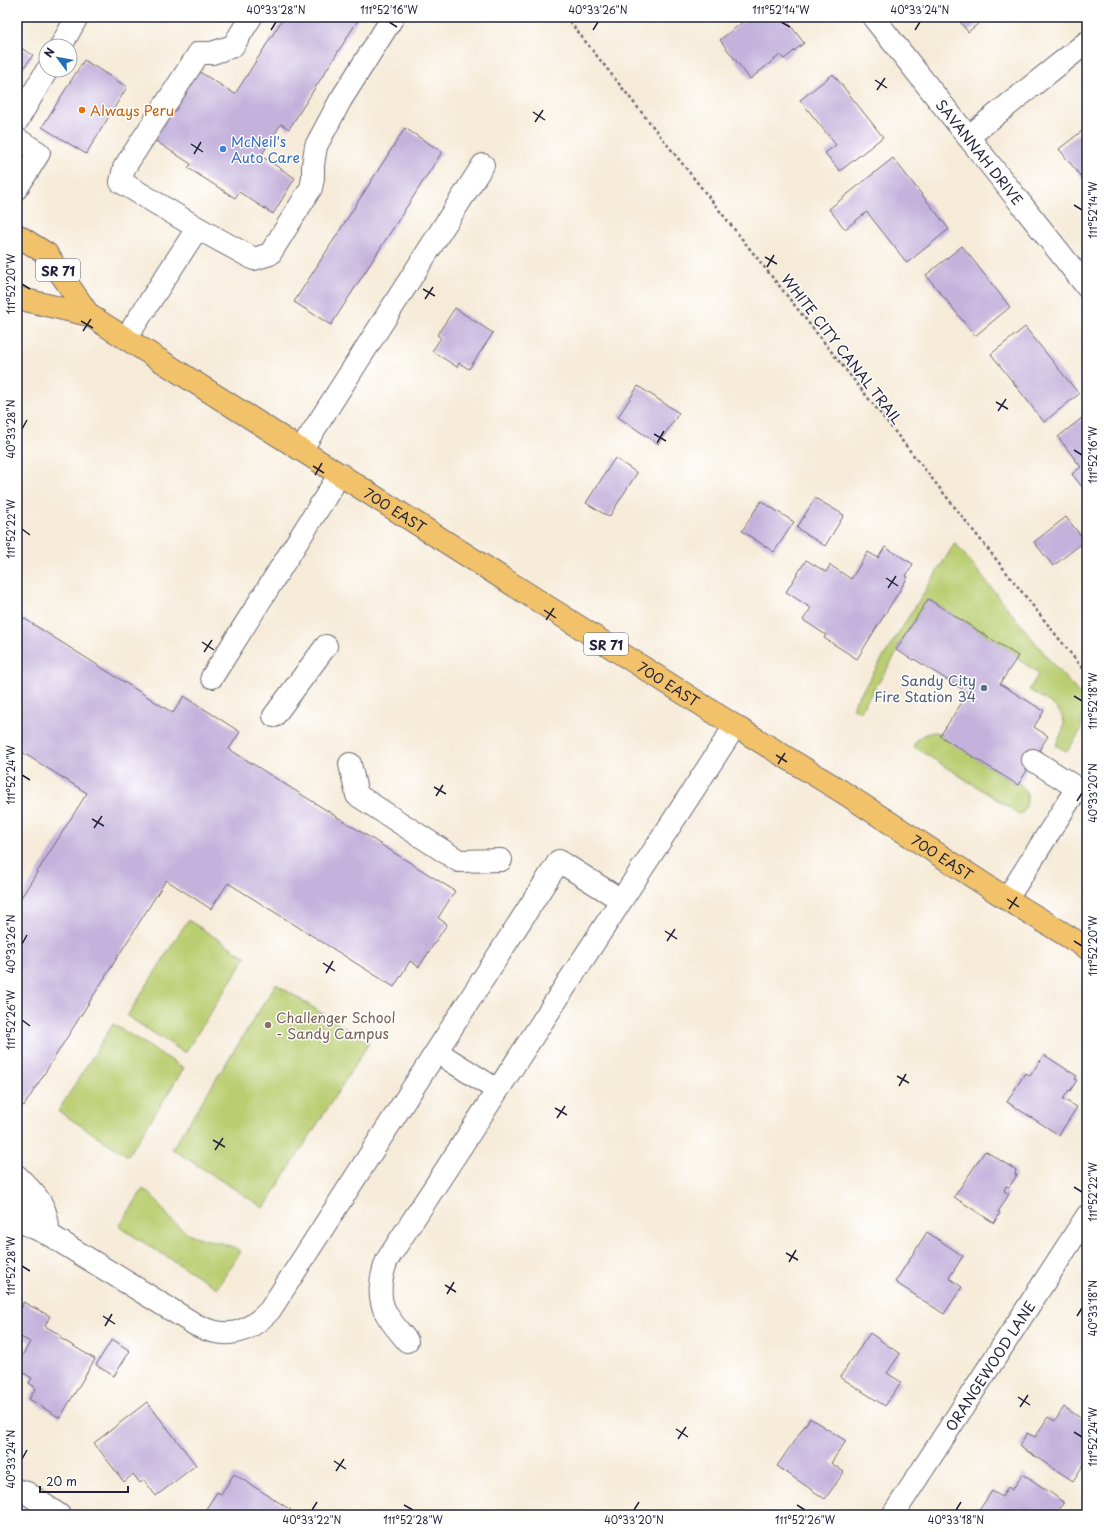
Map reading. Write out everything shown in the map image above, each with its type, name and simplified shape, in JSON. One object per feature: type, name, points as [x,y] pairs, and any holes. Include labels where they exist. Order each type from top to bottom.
[{"type":"main road","name":"700 EAST","points":[[17,235],[47,254],[89,315]]},
{"type":"main road","name":"700 EAST","points":[[17,298],[89,315],[735,726],[841,791],[1007,899],[1087,948]]},
{"type":"street","points":[[65,38],[77,17]]},
{"type":"street","points":[[251,17],[233,46],[212,53],[199,53],[124,168],[121,182],[201,230],[254,258],[270,254],[311,188],[316,146],[340,101],[393,17]]},
{"type":"street","name":"SAVANNAH DRIVE","points":[[873,17],[1087,287]]},
{"type":"street","points":[[968,137],[1087,42]]},
{"type":"street","points":[[17,121],[42,78]]},
{"type":"street","points":[[17,139],[39,153],[17,188]]},
{"type":"street","points":[[301,450],[483,165]]},
{"type":"street","points":[[126,338],[193,235],[201,230]]},
{"type":"street","points":[[212,677],[340,474]]},
{"type":"street","points":[[274,716],[326,646]]},
{"type":"street","points":[[407,1341],[385,1312],[381,1285],[382,1272],[387,1260],[735,726]]},
{"type":"street","points":[[1007,899],[1076,788],[1033,760]]},
{"type":"street","points":[[350,764],[357,796],[446,853],[459,861],[501,860]]},
{"type":"street","points":[[17,1220],[48,1234],[208,1331],[222,1334],[236,1333],[249,1328],[270,1310],[559,861],[621,900]]},
{"type":"street","points":[[437,1052],[497,1090]]},
{"type":"street","points":[[17,1176],[42,1203],[46,1213],[48,1234]]},
{"type":"street","points":[[17,1199],[48,1234]]},
{"type":"street","name":"ORANGEWOOD LANE","points":[[893,1515],[1085,1222]]},
{"type":"street","points":[[22,1492],[59,1515]]},
{"type":"path","name":"WHITE CITY CANAL TRAIL","points":[[566,17],[1087,674]]},
{"type":"green space","points":[[955,543],[1052,663],[1087,702],[1087,719],[1082,718],[1081,730],[1067,752],[1056,745],[1064,724],[1060,713],[1051,704],[1029,690],[1039,673],[1016,658],[1018,655],[928,599],[896,649],[898,651],[860,712],[852,707]]},
{"type":"green space","points":[[934,732],[942,734],[941,736],[1017,785],[1019,783],[1027,794],[1026,806],[1021,815],[913,746],[922,736],[927,733]]},
{"type":"green space","points":[[188,920],[246,957],[185,1053],[127,1016]]},
{"type":"green space","points":[[276,984],[369,1043],[264,1208],[172,1149]]},
{"type":"green space","points":[[113,1024],[184,1068],[128,1156],[58,1111]]},
{"type":"green space","points":[[143,1189],[154,1198],[172,1220],[183,1230],[197,1237],[234,1247],[241,1251],[217,1288],[119,1227]]},
{"type":"building","points":[[284,17],[360,17],[289,129],[281,124],[261,156],[295,178],[273,214],[239,192],[235,198],[188,168],[191,164],[151,138],[195,69],[235,94]]},
{"type":"building","points":[[749,17],[784,17],[804,43],[784,59],[780,55],[750,79],[720,40]]},
{"type":"building","points":[[956,17],[986,17],[968,32]]},
{"type":"building","points":[[17,46],[33,55],[17,78]]},
{"type":"building","points":[[84,60],[127,87],[86,154],[42,127],[73,78],[78,78],[78,70]]},
{"type":"building","points":[[833,74],[883,137],[840,171],[825,153],[836,145],[800,100]]},
{"type":"building","points":[[1087,127],[1087,184],[1059,149]]},
{"type":"building","points":[[405,128],[442,152],[331,325],[294,302]]},
{"type":"building","points":[[893,158],[949,229],[907,263],[867,212],[845,229],[829,209]]},
{"type":"building","points":[[962,246],[1010,307],[975,336],[926,275]]},
{"type":"building","points":[[455,308],[493,333],[469,369],[459,363],[457,367],[432,351],[441,338],[437,335]]},
{"type":"building","points":[[1025,327],[1079,394],[1044,422],[991,354]]},
{"type":"building","points":[[638,386],[679,413],[658,444],[618,417]]},
{"type":"building","points":[[1087,414],[1087,493],[1072,474],[1081,467],[1058,437]]},
{"type":"building","points":[[615,458],[637,473],[609,517],[586,503]]},
{"type":"building","points":[[815,498],[844,515],[825,546],[797,528]]},
{"type":"building","points":[[761,501],[794,522],[774,552],[742,531]]},
{"type":"building","points":[[1066,517],[1085,541],[1053,566],[1034,542]]},
{"type":"building","points":[[885,547],[913,564],[906,576],[908,577],[857,659],[824,638],[826,635],[803,620],[811,608],[786,592],[806,560],[826,572],[830,565],[851,579],[868,552],[878,558]]},
{"type":"building","name":"Sandy City Fire Station 34","points":[[928,599],[1018,656],[1000,684],[1044,711],[1034,727],[1048,736],[1018,785],[940,736],[968,693],[914,659],[913,660],[896,650]]},
{"type":"building","points":[[17,614],[173,713],[184,696],[240,732],[229,749],[455,891],[438,918],[447,924],[419,967],[410,961],[394,987],[228,883],[211,909],[166,880],[24,1106],[17,1101],[17,904],[87,793],[17,749]]},
{"type":"building","points":[[1044,1055],[1077,1076],[1075,1079],[1077,1080],[1063,1099],[1077,1107],[1059,1135],[1007,1102],[1025,1073],[1030,1076]]},
{"type":"building","points":[[985,1151],[1016,1170],[1015,1175],[1017,1175],[1009,1187],[1006,1186],[1004,1191],[1009,1194],[998,1212],[1000,1213],[994,1223],[954,1197]]},
{"type":"building","points":[[927,1232],[963,1256],[949,1278],[962,1287],[944,1314],[895,1282]]},
{"type":"building","points":[[23,1302],[50,1316],[45,1326],[62,1336],[60,1338],[95,1359],[60,1418],[29,1399],[36,1388],[29,1383],[32,1378],[17,1369],[17,1365],[30,1342],[17,1335],[17,1307],[22,1308]]},
{"type":"building","points":[[870,1333],[900,1354],[887,1373],[901,1382],[885,1406],[840,1377]]},
{"type":"building","points":[[112,1339],[130,1351],[114,1376],[96,1365]]},
{"type":"building","points":[[147,1402],[196,1465],[156,1496],[144,1480],[140,1483],[133,1474],[124,1482],[94,1443]]},
{"type":"building","points":[[1064,1407],[1087,1422],[1087,1459],[1073,1481],[1019,1446],[1027,1433],[1035,1437],[1048,1417],[1055,1421]]},
{"type":"building","points":[[810,1418],[846,1441],[831,1463],[844,1472],[825,1499],[777,1466]]},
{"type":"building","points":[[234,1474],[291,1510],[288,1515],[202,1515],[217,1492],[221,1494]]},
{"type":"building","points":[[1023,1474],[1064,1502],[1055,1515],[976,1515],[992,1491],[1002,1497],[1008,1487],[1012,1490]]},
{"type":"place","name":"Always Peru","points":[[82,110]]},
{"type":"place","name":"McNeil's Auto Care","points":[[223,149]]},
{"type":"place","name":"Sandy City Fire Station 34","points":[[984,688]]},
{"type":"place","name":"Challenger School - Sandy Campus","points":[[268,1025]]}]
